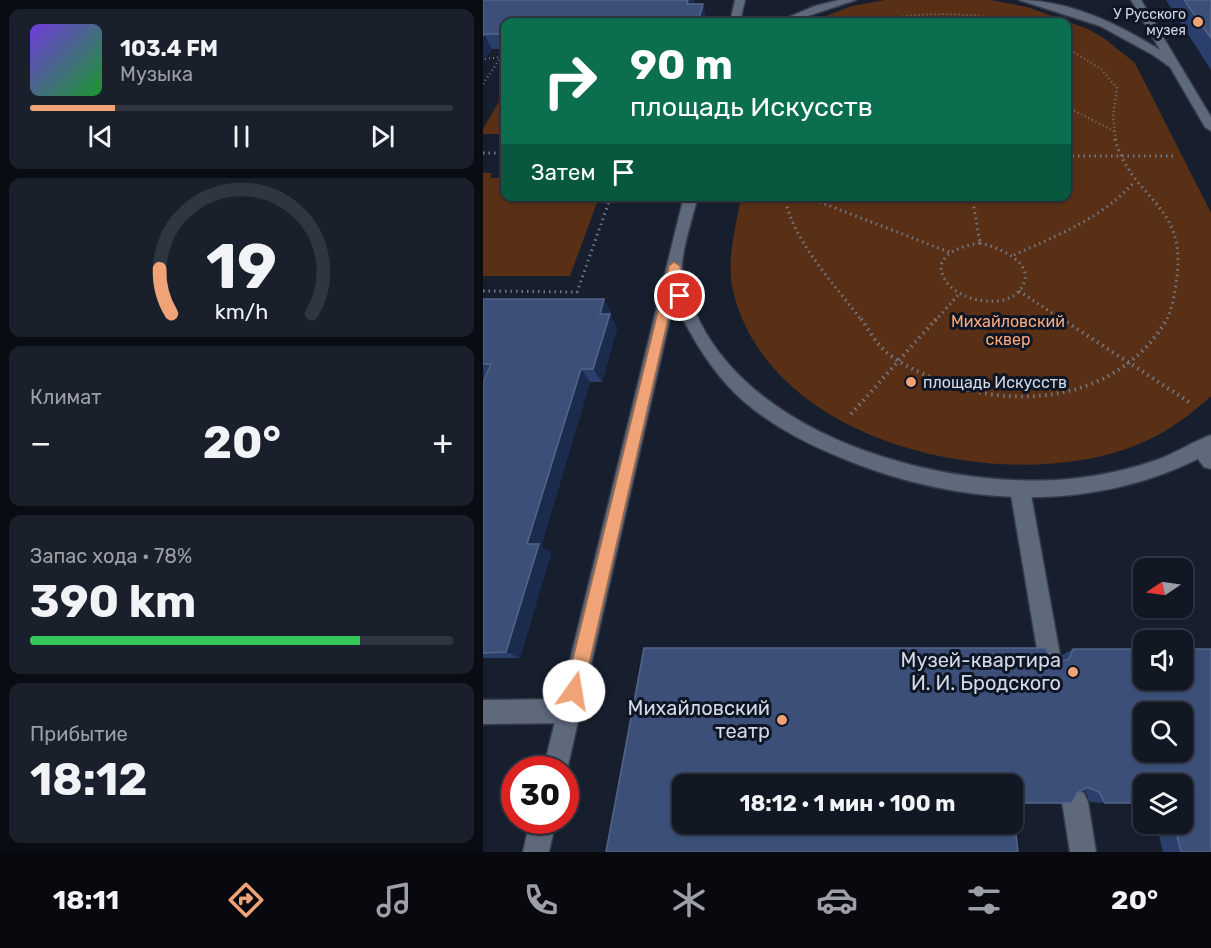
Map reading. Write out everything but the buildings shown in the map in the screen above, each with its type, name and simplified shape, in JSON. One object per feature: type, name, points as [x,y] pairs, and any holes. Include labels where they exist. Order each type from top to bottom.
[{"type":"street","points":[[736,18],[740,0]]},
{"type":"street","points":[[792,18],[818,8],[851,0]]},
{"type":"street","points":[[1024,0],[1058,8],[1109,26],[1147,46],[1174,65]]},
{"type":"street","points":[[1136,0],[1211,127]]},
{"type":"street","points":[[558,756],[690,201]]},
{"type":"street","points":[[674,266],[680,296],[689,316],[714,357],[741,387],[775,414],[816,439],[844,451],[914,475],[968,486],[1020,489],[1077,487],[1128,477],[1207,451]]},
{"type":"street","points":[[1020,489],[1049,655]]},
{"type":"street","points":[[483,712],[569,711]]},
{"type":"street","points":[[1075,802],[1083,852]]},
{"type":"street","points":[[536,852],[540,834]]},
{"type":"path","points":[[889,18],[935,12],[996,18]]},
{"type":"path","points":[[786,201],[787,213],[798,235],[883,349],[899,361],[949,384],[993,396],[1015,398],[1045,396],[1079,388],[1130,364],[1153,344],[1169,315],[1178,286],[1179,252],[1174,228],[1135,181],[1120,156],[1113,118],[1117,88],[1093,62],[1071,50]]},
{"type":"path","points":[[485,58],[501,57]]},
{"type":"path","points":[[483,84],[501,57]]},
{"type":"path","points":[[1071,109],[1115,131]]},
{"type":"path","points":[[483,153],[501,153]]},
{"type":"path","points":[[1071,156],[1174,156]]},
{"type":"path","points":[[1014,255],[1110,207],[1126,194],[1135,181]]},
{"type":"path","points":[[483,291],[577,292],[609,201]]},
{"type":"path","points":[[817,201],[949,252]]},
{"type":"path","points":[[973,201],[980,243]]},
{"type":"path","points":[[980,243],[1001,247],[1014,255],[1021,263],[1025,274],[1019,291],[1007,298],[991,302],[974,300],[959,294],[947,284],[941,272],[942,260],[949,252],[964,244],[980,243]]},
{"type":"path","points":[[1019,291],[1189,402]]},
{"type":"path","points":[[851,414],[959,294]]},
{"type":"green space","name":"Михайловский сквер","points":[[885,0],[990,0],[1027,7],[1058,18],[820,18],[852,6]]},
{"type":"green space","name":"Михайловский сквер","points":[[1071,23],[1105,39],[1135,63],[1211,213],[1211,396],[1181,421],[1135,446],[1070,462],[1012,465],[952,458],[893,443],[838,419],[791,386],[755,343],[733,291],[732,244],[740,201],[1071,201]]},
{"type":"green space","points":[[501,98],[501,134],[483,134],[483,129]]},
{"type":"green space","points":[[483,173],[492,173],[490,178],[501,178],[501,201],[598,201],[570,276],[483,276]]},
{"type":"place","name":"У Русского музея","points":[[1198,22]]},
{"type":"place","name":"площадь Искусств","points":[[911,382]]},
{"type":"place","name":"Музей-квартира И. И. Бродского","points":[[1073,672]]},
{"type":"place","name":"Михайловский театр","points":[[782,720]]},
{"type":"route","points":[[574,691],[674,266],[680,296]]}]
